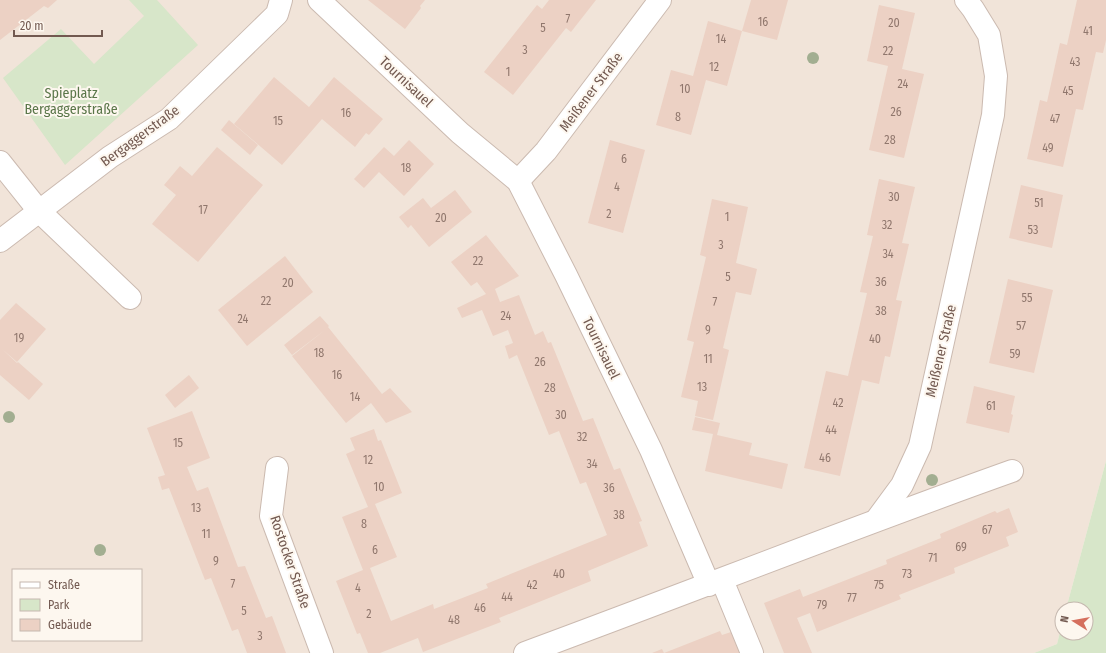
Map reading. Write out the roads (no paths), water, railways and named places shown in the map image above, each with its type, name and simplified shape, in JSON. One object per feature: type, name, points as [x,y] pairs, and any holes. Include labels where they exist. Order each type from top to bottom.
[{"type":"street","name":"Bergaggerstraße","points":[[0,241],[110,157],[169,119],[277,14],[281,0]]},
{"type":"street","name":"Tournisauel","points":[[319,0],[460,133],[518,181],[715,582],[752,653]]},
{"type":"street","name":"Meißener Straße","points":[[518,181],[546,151],[660,0]]},
{"type":"street","name":"Meißener Straße","points":[[877,519],[902,485],[920,446],[994,115],[996,76],[989,35],[966,0]]},
{"type":"street","points":[[0,162],[39,211],[130,298]]},
{"type":"street","name":"Rostocker Straße","points":[[277,468],[271,516],[322,653]]},
{"type":"street","points":[[525,653],[715,582],[877,519],[1012,471]]},
{"type":"park label","name":"Spieplatz Bergaggerstraße","points":[[71,102]]}]
